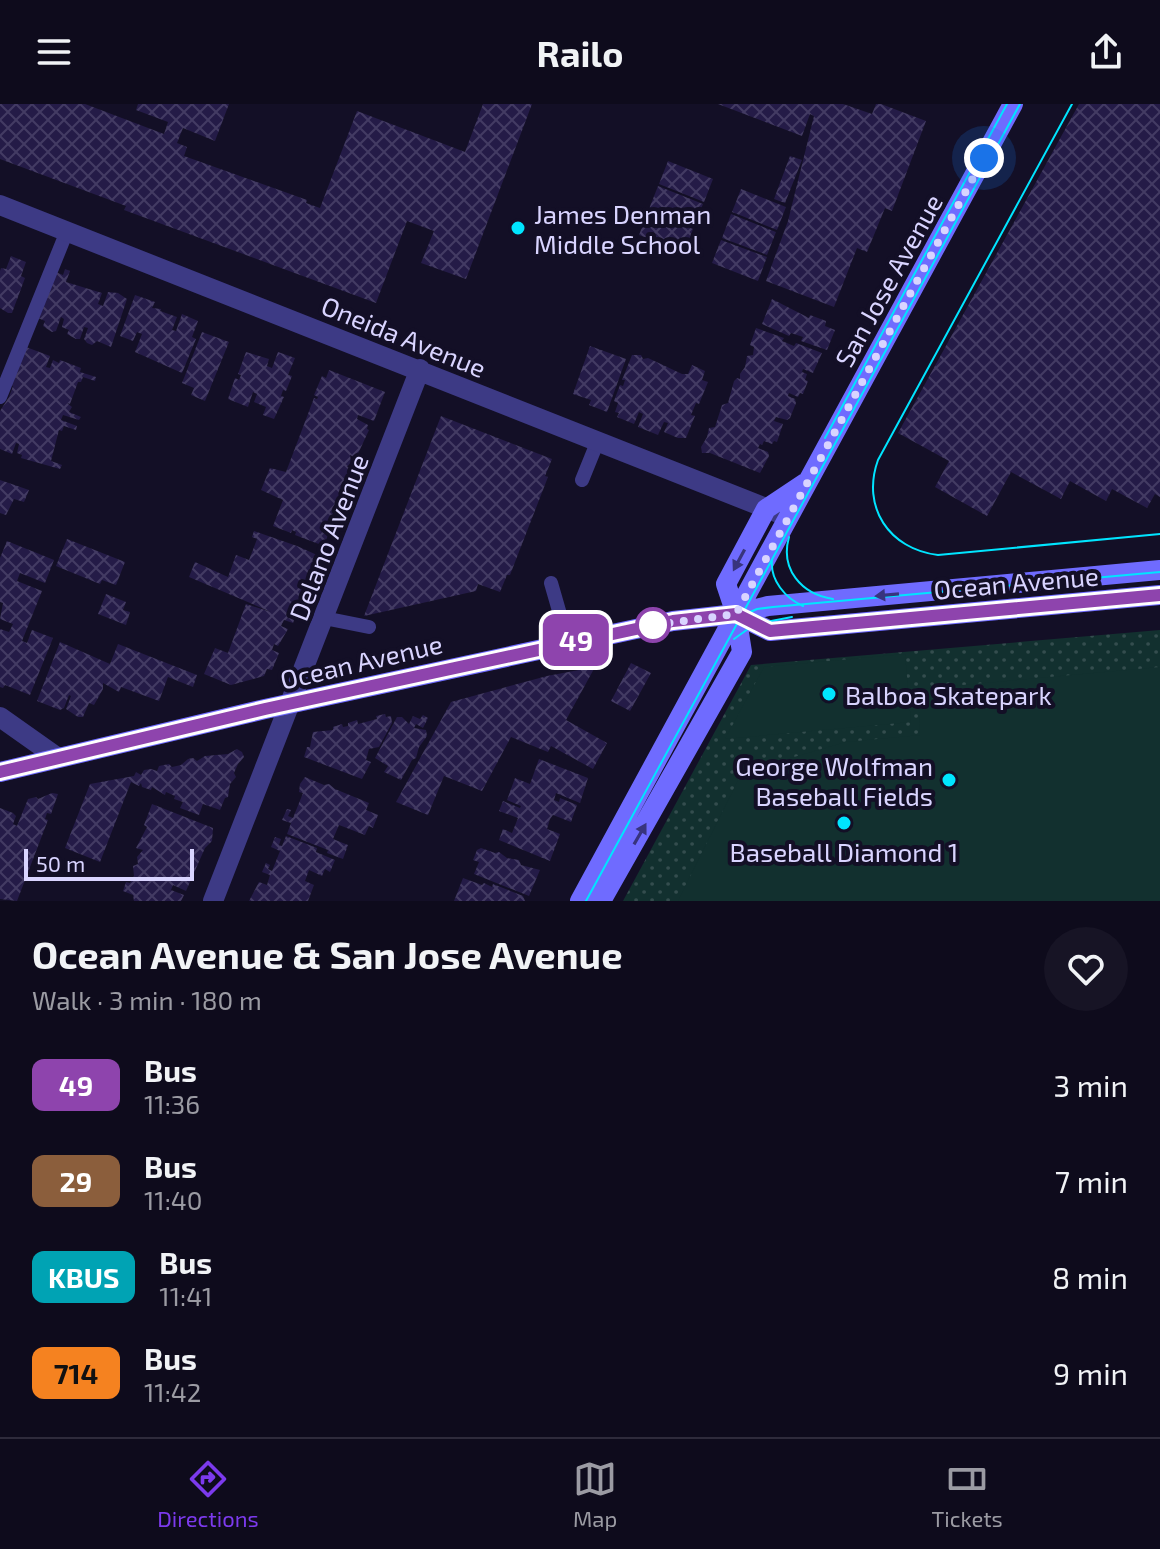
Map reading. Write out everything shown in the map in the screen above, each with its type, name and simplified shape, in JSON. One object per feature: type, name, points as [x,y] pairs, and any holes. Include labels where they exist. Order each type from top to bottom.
[{"type":"main road","name":"San Jose Avenue","points":[[580,901],[1013,104]]},
{"type":"main road","name":"San Jose Avenue","points":[[601,901],[742,652],[736,614],[726,584],[766,509],[808,481]]},
{"type":"main road","name":"Ocean Avenue","points":[[0,772],[291,704],[673,621],[736,614],[768,606],[1160,570]]},
{"type":"main road","name":"Ocean Avenue","points":[[736,614],[770,631],[1160,595]]},
{"type":"street","name":"Oneida Avenue","points":[[0,205],[788,517]]},
{"type":"street","name":"Delano Avenue","points":[[213,901],[420,369]]},
{"type":"street","points":[[0,717],[58,758]]},
{"type":"lane","points":[[0,397],[67,231]]},
{"type":"lane","points":[[582,480],[597,443]]},
{"type":"lane","points":[[551,583],[568,642]]},
{"type":"lane","points":[[324,618],[369,627]]},
{"type":"green space","name":"George Wolfman Baseball Fields","points":[[1160,630],[1160,901],[623,901],[751,665]]},
{"type":"green space","name":"Balboa Skatepark","points":[[905,654],[911,722],[725,739],[764,667]]},
{"type":"green space","name":"George Wolfman Baseball Fields","points":[[1160,667],[1160,901],[678,901],[742,772],[846,742],[920,735],[918,689]]},
{"type":"building","points":[[0,104],[85,104],[164,134],[168,122],[136,110],[138,104],[229,104],[215,141],[183,128],[177,143],[187,147],[184,156],[307,200],[306,203],[320,208],[357,111],[465,152],[483,104],[532,104],[466,279],[421,263],[434,231],[407,221],[376,303],[124,210],[126,206],[0,159]]},
{"type":"building","points":[[718,104],[843,104],[872,114],[876,104],[881,104],[926,121],[892,211],[885,208],[867,252],[857,248],[834,307],[766,281],[788,221],[814,116],[810,114],[802,136]]},
{"type":"building","points":[[1079,104],[1160,104],[1160,497],[1155,494],[1147,508],[1112,489],[1106,501],[1070,481],[1061,499],[1011,472],[987,516],[935,487],[949,461],[898,433]]},
{"type":"building","points":[[790,156],[802,160],[785,203],[774,199]]},
{"type":"building","points":[[668,161],[713,179],[704,202],[659,184]]},
{"type":"building","points":[[658,186],[703,204],[694,227],[649,209]]},
{"type":"building","points":[[741,189],[786,207],[777,230],[732,212]]},
{"type":"building","points":[[648,212],[693,229],[685,252],[639,235]]},
{"type":"building","points":[[731,214],[776,232],[767,255],[722,238]]},
{"type":"building","points":[[721,240],[767,257],[758,281],[712,263]]},
{"type":"building","points":[[11,256],[26,262],[21,276],[25,278],[12,313],[8,313],[0,308],[0,271],[1,268],[6,269]]},
{"type":"building","points":[[65,269],[70,271],[66,282],[102,293],[98,304],[103,306],[108,292],[118,293],[127,299],[111,347],[97,341],[92,345],[87,343],[84,339],[88,328],[84,327],[80,339],[67,334],[69,330],[62,327],[64,319],[61,317],[56,331],[52,332],[43,326],[45,321],[38,318],[56,272],[63,275]]},
{"type":"building","points":[[135,295],[155,302],[152,308],[177,317],[172,330],[176,331],[182,314],[198,321],[192,337],[196,339],[182,373],[135,352],[142,334],[137,332],[133,341],[120,336]]},
{"type":"building","points":[[772,299],[809,318],[810,315],[826,321],[825,326],[835,330],[827,350],[801,341],[803,337],[791,333],[789,336],[762,324]]},
{"type":"building","points":[[756,328],[784,338],[782,341],[794,346],[796,343],[822,353],[813,373],[803,369],[808,381],[803,394],[800,393],[798,397],[789,393],[788,396],[796,403],[790,418],[776,417],[774,421],[783,424],[777,442],[764,441],[760,444],[758,448],[768,452],[769,456],[760,473],[710,453],[702,453],[701,447],[709,428],[715,427],[722,405],[728,403],[734,381],[740,379],[747,356],[753,355],[754,347],[750,345]]},
{"type":"building","points":[[202,332],[229,342],[205,401],[191,395],[194,388],[182,383]]},
{"type":"building","points":[[590,346],[626,359],[607,412],[589,405],[591,400],[573,394]]},
{"type":"building","points":[[26,347],[50,356],[46,367],[50,368],[53,360],[59,363],[60,360],[96,377],[95,381],[83,377],[70,404],[67,403],[72,407],[69,412],[81,417],[79,420],[63,415],[61,420],[77,426],[76,430],[64,426],[62,431],[59,430],[51,461],[62,465],[60,469],[21,458],[22,455],[17,453],[19,444],[16,443],[12,454],[0,449],[0,411],[9,397],[13,386],[10,385]]},
{"type":"building","points":[[246,352],[269,359],[267,366],[272,368],[278,352],[295,358],[288,375],[292,376],[286,391],[283,390],[281,396],[284,397],[274,419],[263,415],[266,407],[254,402],[257,394],[253,392],[248,407],[228,399],[235,378],[239,380],[241,375],[238,374]]},
{"type":"building","points":[[632,355],[641,355],[643,359],[648,358],[682,374],[688,374],[692,365],[705,371],[702,380],[708,382],[691,415],[695,416],[686,438],[664,432],[668,423],[664,422],[658,435],[638,427],[643,414],[639,412],[634,424],[617,417],[618,403],[614,401],[620,385],[623,386],[625,380],[622,380]]},
{"type":"building","points":[[329,370],[385,392],[374,421],[358,415],[357,419],[368,425],[369,430],[356,458],[350,455],[351,462],[347,467],[352,468],[324,546],[295,535],[296,532],[292,530],[291,533],[273,526],[283,500],[261,490],[270,468],[286,472],[314,398],[318,397],[314,395],[322,376],[326,378]]},
{"type":"building","points":[[441,416],[552,459],[545,476],[548,477],[510,575],[507,575],[500,592],[478,584],[476,591],[364,616]]},
{"type":"building","points":[[0,480],[29,490],[24,502],[14,499],[6,515],[0,513]]},
{"type":"building","points":[[254,531],[317,555],[318,560],[310,580],[305,582],[308,583],[293,623],[284,620],[281,626],[288,629],[278,646],[274,644],[272,650],[279,653],[272,670],[267,669],[264,676],[231,685],[204,674],[215,648],[228,653],[246,604],[271,612],[189,577],[195,562],[228,577],[236,555],[249,560],[257,539],[252,537]]},
{"type":"building","points":[[67,539],[125,562],[116,585],[102,580],[100,584],[56,566]]},
{"type":"building","points":[[7,541],[54,560],[45,583],[20,573],[17,581],[42,591],[22,641],[27,643],[32,630],[53,638],[30,695],[5,685],[0,687],[0,629],[9,632],[13,624],[0,619],[3,603],[0,602],[0,558]]},
{"type":"building","points":[[106,594],[126,602],[123,610],[130,612],[126,625],[98,614]]},
{"type":"building","points":[[60,642],[110,664],[118,644],[197,675],[193,687],[168,677],[159,701],[121,687],[119,692],[103,683],[94,705],[89,703],[83,717],[78,717],[66,709],[69,695],[64,708],[60,710],[37,701]]},
{"type":"building","points":[[631,663],[651,673],[630,711],[611,701]]},
{"type":"building","points":[[595,667],[566,720],[607,743],[593,769],[551,746],[548,752],[511,737],[482,791],[444,776],[428,815],[396,802],[451,702],[547,676]]},
{"type":"building","points":[[385,714],[386,717],[391,716],[392,723],[379,747],[369,749],[366,760],[371,762],[362,779],[304,757],[313,732],[333,730],[333,727],[342,724],[343,727],[348,726],[348,723],[357,720],[358,724]]},
{"type":"building","points":[[423,715],[428,718],[423,728],[416,724],[414,728],[426,730],[427,736],[401,780],[384,772],[388,766],[375,758],[397,717],[402,717],[409,724],[413,716],[420,719]]},
{"type":"building","points":[[237,749],[244,757],[238,764],[234,773],[236,777],[220,810],[203,804],[199,815],[180,808],[183,802],[174,799],[175,796],[131,782],[100,862],[65,848],[90,784],[134,776],[136,772],[141,775],[144,770],[157,771],[159,766],[169,764],[172,767],[188,759],[197,761],[205,756],[228,754]]},
{"type":"building","points":[[539,759],[588,778],[580,803],[556,793],[554,800],[559,802],[560,798],[577,805],[571,822],[553,815],[550,819],[547,829],[560,834],[550,861],[499,840],[503,829],[512,833],[518,818],[499,811],[503,801],[520,808],[507,800],[515,778],[530,784]]},
{"type":"building","points":[[305,777],[329,784],[369,803],[366,810],[378,815],[373,828],[369,826],[365,835],[339,825],[333,839],[348,845],[343,859],[287,834],[291,823],[282,820],[287,809],[291,810],[288,816],[293,818],[303,793],[299,792],[300,784]]},
{"type":"building","points":[[52,793],[58,794],[51,814],[47,813],[45,819],[48,820],[17,901],[0,899],[0,808],[16,816],[13,824],[17,826],[28,799],[38,799]]},
{"type":"building","points":[[152,804],[213,828],[212,841],[205,848],[186,891],[173,885],[171,890],[184,895],[181,901],[134,901],[133,895],[123,891],[126,882],[130,883],[134,876],[133,866],[138,864],[137,857],[143,850],[136,848],[147,827],[144,825]]},
{"type":"building","points":[[286,836],[317,848],[316,852],[335,860],[330,872],[325,869],[322,876],[309,870],[305,881],[314,885],[308,901],[249,901],[259,882],[267,885],[270,875],[262,872],[266,863],[272,871],[280,851],[271,847],[275,837],[281,839],[279,845],[282,846]]},
{"type":"building","points":[[481,848],[499,852],[507,858],[519,860],[521,865],[540,870],[529,896],[474,874],[479,862],[473,860]]},
{"type":"building","points":[[463,878],[492,887],[493,884],[523,896],[525,901],[454,901]]},
{"type":"tram line","points":[[825,438],[1007,104]]},
{"type":"tram line","points":[[586,901],[1020,104]]},
{"type":"tram line","points":[[1072,104],[878,460],[873,494],[883,523],[893,535],[921,551],[938,555],[1160,534]]},
{"type":"tram line","points":[[789,537],[788,559],[796,578],[811,592],[833,599]]},
{"type":"tram line","points":[[772,560],[773,574],[780,588],[803,606]]},
{"type":"tram line","points":[[739,617],[757,609],[773,607],[1160,572]]},
{"type":"tram line","points":[[734,639],[755,624],[792,617]]},
{"type":"bus line","name":"49","points":[[0,772],[265,709],[673,621],[736,614],[770,631],[1160,595]]},
{"type":"place","name":"James Denman Middle School","points":[[518,228]]},
{"type":"place","name":"Balboa Skatepark","points":[[829,694]]},
{"type":"place","name":"George Wolfman Baseball Fields","points":[[949,780]]},
{"type":"place","name":"Baseball Diamond 1","points":[[844,823]]},
{"type":"route","points":[[653,625],[647,626],[736,614],[984,158]]}]
